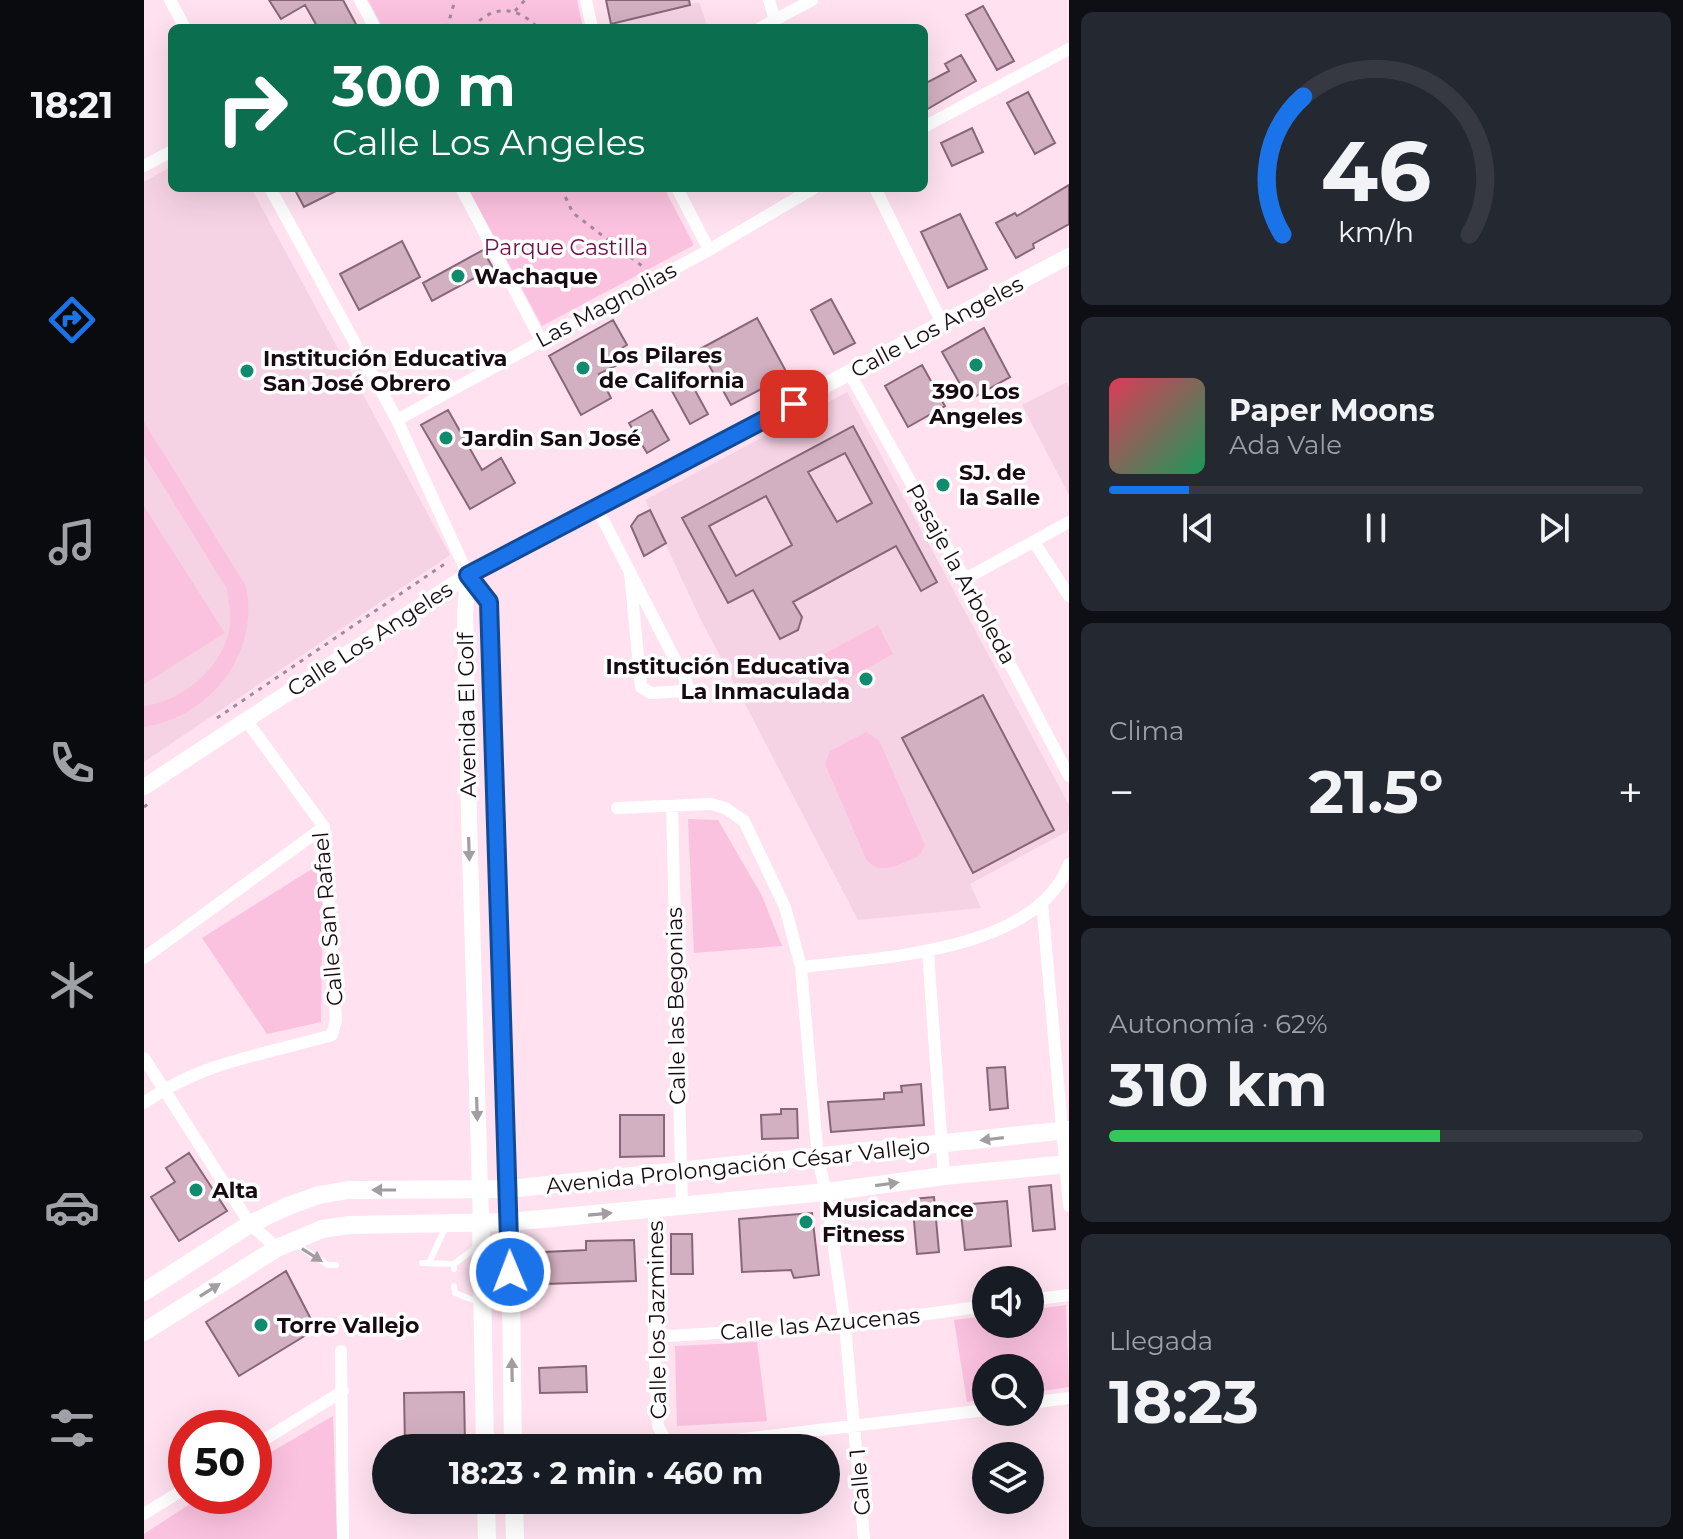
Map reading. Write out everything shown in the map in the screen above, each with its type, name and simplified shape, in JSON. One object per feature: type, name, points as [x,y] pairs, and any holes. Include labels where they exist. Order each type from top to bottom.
[{"type":"main road","name":"Avenida Prolongación César Vallejo","points":[[144,1292],[250,1224],[319,1195],[348,1190],[508,1189],[818,1159],[1066,1130]]},
{"type":"main road","name":"Avenida Prolongación César Vallejo","points":[[144,1332],[284,1245],[322,1229],[350,1225],[510,1222],[826,1192],[1067,1164]]},
{"type":"main road","name":"Avenida El Golf","points":[[510,1222],[513,1434]]},
{"type":"main road","name":"Avenida El Golf","points":[[481,1223],[485,1434]]},
{"type":"main road","points":[[486,1514],[487,1539]]},
{"type":"main road","points":[[514,1514],[515,1539]]},
{"type":"street","points":[[170,0],[183,24]]},
{"type":"street","points":[[360,0],[373,24]]},
{"type":"street","points":[[586,0],[591,24]]},
{"type":"street","points":[[769,0],[775,20]]},
{"type":"street","points":[[768,24],[812,0]]},
{"type":"street","points":[[928,125],[1069,49]]},
{"type":"street","points":[[144,166],[168,153]]},
{"type":"street","points":[[272,192],[397,420],[468,575]]},
{"type":"street","points":[[463,192],[541,340]]},
{"type":"street","points":[[679,192],[709,250]]},
{"type":"street","name":"Las Magnolias","points":[[397,420],[709,250],[807,192]]},
{"type":"street","points":[[877,192],[942,323]]},
{"type":"street","name":"Calle Los Angeles","points":[[144,787],[468,575],[1069,256]]},
{"type":"street","name":"Pasaje la Arboleda","points":[[850,374],[965,579],[1069,776]]},
{"type":"street","points":[[597,508],[686,681],[686,691],[651,693],[641,687],[630,573]]},
{"type":"street","points":[[965,579],[1069,522]]},
{"type":"street","points":[[1034,542],[1069,596]]},
{"type":"street","name":"Avenida El Golf","points":[[468,575],[489,602],[510,1222]]},
{"type":"street","name":"Avenida El Golf","points":[[468,575],[465,614],[469,818],[481,1223]]},
{"type":"street","name":"Calle San Rafael","points":[[144,1103],[164,1089],[229,1062],[276,1047],[332,1035],[336,1020],[324,827],[246,720]]},
{"type":"street","name":"Calle 1","points":[[617,808],[711,804],[725,808],[744,821],[785,907],[801,967],[818,1159],[826,1192],[845,1325],[864,1539]]},
{"type":"street","name":"Calle las Begonias","points":[[672,806],[682,1206]]},
{"type":"street","points":[[469,818],[497,815]]},
{"type":"street","points":[[144,958],[324,827]]},
{"type":"street","points":[[801,967],[928,952],[964,943],[992,932],[1042,902],[1068,870]]},
{"type":"street","points":[[1042,902],[1066,1130],[1069,1206]]},
{"type":"street","points":[[928,952],[944,1176]]},
{"type":"street","points":[[144,1058],[250,1224],[284,1245]]},
{"type":"street","name":"Calle los Jazmines","points":[[654,1209],[658,1426],[667,1443],[677,1447],[972,1411]]},
{"type":"street","points":[[1044,1298],[1069,1295]]},
{"type":"street","name":"Calle las Azucenas","points":[[654,1337],[845,1325],[972,1308]]},
{"type":"street","points":[[341,1351],[343,1539]]},
{"type":"street","points":[[272,1435],[343,1391]]},
{"type":"street","points":[[1044,1401],[1069,1398]]},
{"type":"street","points":[[144,1514],[168,1499]]},
{"type":"lane","points":[[446,1224],[426,1263],[454,1267],[481,1244]]},
{"type":"lane","points":[[284,1245],[328,1265],[336,1265]]},
{"type":"lane","points":[[454,1286],[455,1293],[482,1304]]},
{"type":"path","points":[[448,24],[455,0]]},
{"type":"path","points":[[515,11],[525,0]]},
{"type":"path","points":[[477,24],[492,12],[515,11],[533,24]]},
{"type":"path","points":[[563,192],[573,213],[657,277]]},
{"type":"path","points":[[216,719],[459,554]]},
{"type":"shaded area","points":[[699,2],[707,24],[611,24]]},
{"type":"shaded area","name":"Institución Educativa San José Obrero","points":[[168,168],[168,192],[253,192],[450,555],[144,762],[144,182]]},
{"type":"shaded area","points":[[1067,382],[1069,387],[1069,495],[1022,405]]},
{"type":"shaded area","name":"Institución Educativa La Inmaculada","points":[[847,392],[1069,805],[1068,831],[970,884],[981,908],[858,920],[700,618],[645,500]]},
{"type":"green space","points":[[368,0],[577,0],[582,24],[381,24]]},
{"type":"green space","name":"Parque Castilla","points":[[470,192],[666,192],[694,245],[542,326]]},
{"type":"green space","points":[[144,422],[246,586],[248,611],[238,657],[209,696],[168,721],[144,727],[144,706],[172,698],[185,690],[217,659],[229,632],[230,610],[227,589],[144,455]]},
{"type":"green space","points":[[144,506],[225,633],[144,684]]},
{"type":"green space","points":[[878,625],[893,654],[840,683],[824,654]]},
{"type":"green space","points":[[866,732],[879,740],[925,845],[919,856],[891,867],[878,868],[866,859],[825,764],[830,751]]},
{"type":"green space","points":[[688,819],[718,820],[762,896],[782,946],[694,953]]},
{"type":"green space","points":[[323,862],[321,1022],[267,1034],[202,938]]},
{"type":"green space","points":[[1066,1305],[1069,1387],[1044,1391],[1044,1354],[972,1354],[972,1401],[967,1402],[954,1320],[972,1318],[972,1338],[1044,1338],[1044,1308]]},
{"type":"green space","points":[[757,1342],[767,1421],[677,1426],[675,1346]]},
{"type":"green space","points":[[333,1416],[337,1539],[144,1539],[144,1534],[175,1514],[272,1514],[272,1452]]},
{"type":"building","points":[[269,0],[343,0],[356,24],[316,24],[305,5],[281,19]]},
{"type":"building","points":[[606,0],[689,0],[690,5],[611,24]]},
{"type":"building","points":[[983,6],[1014,61],[997,70],[966,15]]},
{"type":"building","points":[[961,55],[976,81],[928,109],[928,82],[949,71],[945,64]]},
{"type":"building","points":[[1028,92],[1055,143],[1035,154],[1007,103]]},
{"type":"building","points":[[972,128],[983,152],[952,166],[941,143]]},
{"type":"building","points":[[1069,185],[1069,224],[1033,244],[1034,248],[1016,258],[996,223],[1015,213],[1017,216]]},
{"type":"building","points":[[296,192],[334,192],[304,207]]},
{"type":"building","points":[[960,214],[987,269],[948,288],[921,232]]},
{"type":"building","points":[[402,241],[420,277],[359,310],[340,274]]},
{"type":"building","name":"Wachaque","points":[[483,250],[493,268],[432,301],[423,283]]},
{"type":"building","points":[[831,299],[855,343],[834,354],[811,310]]},
{"type":"building","points":[[757,318],[788,375],[731,405],[700,349]]},
{"type":"building","name":"Los Pilares de California","points":[[613,320],[627,345],[615,352],[621,363],[599,374],[611,398],[581,415],[549,356]]},
{"type":"building","name":"390 Los Angeles","points":[[984,328],[1010,377],[969,400],[942,352]]},
{"type":"building","points":[[922,365],[945,406],[908,427],[885,386]]},
{"type":"building","points":[[685,372],[708,414],[690,424],[667,382]]},
{"type":"building","points":[[448,410],[482,470],[501,458],[515,483],[470,509],[421,425]]},
{"type":"building","points":[[652,410],[669,440],[647,453],[629,423]]},
{"type":"building","points":[[853,426],[937,582],[921,591],[896,546],[793,602],[802,617],[798,630],[780,639],[753,590],[728,603],[682,518]],"holes":[[[845,453],[872,503],[837,522],[808,472]],[[766,496],[792,545],[736,576],[709,526]]]},
{"type":"building","points":[[650,510],[666,543],[644,556],[631,526],[638,516]]},
{"type":"building","points":[[983,695],[1054,830],[973,873],[902,738]]},
{"type":"building","points":[[1005,1067],[1008,1108],[990,1110],[987,1068]]},
{"type":"building","points":[[921,1084],[924,1125],[831,1132],[828,1102],[884,1099],[884,1093],[902,1092],[901,1086]]},
{"type":"building","points":[[781,1109],[797,1109],[798,1138],[762,1139],[761,1115],[781,1114]]},
{"type":"building","points":[[620,1115],[664,1115],[664,1156],[620,1157]]},
{"type":"building","points":[[189,1153],[227,1211],[179,1241],[151,1197],[175,1182],[166,1168]]},
{"type":"building","points":[[1051,1185],[1055,1229],[1033,1231],[1029,1187]]},
{"type":"building","points":[[934,1197],[939,1252],[917,1254],[912,1199]]},
{"type":"building","points":[[1007,1201],[1011,1246],[965,1250],[960,1205]]},
{"type":"building","points":[[812,1213],[819,1275],[794,1278],[791,1270],[742,1272],[739,1219]]},
{"type":"building","points":[[671,1234],[692,1234],[693,1274],[671,1274]]},
{"type":"building","points":[[634,1240],[636,1281],[545,1284],[544,1252],[586,1250],[586,1241]]},
{"type":"building","name":"Torre Vallejo","points":[[286,1271],[316,1329],[239,1376],[206,1322]]},
{"type":"building","points":[[586,1366],[587,1392],[540,1393],[539,1368]]},
{"type":"building","points":[[464,1392],[465,1434],[405,1434],[404,1393]]},
{"type":"place","name":"Wachaque","points":[[458,276]]},
{"type":"place","name":"390 Los Angeles","points":[[976,365]]},
{"type":"place","name":"Los Pilares de California","points":[[583,368]]},
{"type":"place","name":"Institución Educativa San José Obrero","points":[[247,371]]},
{"type":"place","name":"Jardin San José","points":[[446,438]]},
{"type":"place","name":"SJ. de la Salle","points":[[943,485]]},
{"type":"place","name":"Institución Educativa La Inmaculada","points":[[866,679]]},
{"type":"place","name":"Alta","points":[[196,1190]]},
{"type":"place","name":"Musicadance Fitness","points":[[806,1222]]},
{"type":"place","name":"Torre Vallejo","points":[[261,1325]]},
{"type":"route","points":[[510,1272],[489,602],[468,575],[794,404]]}]
